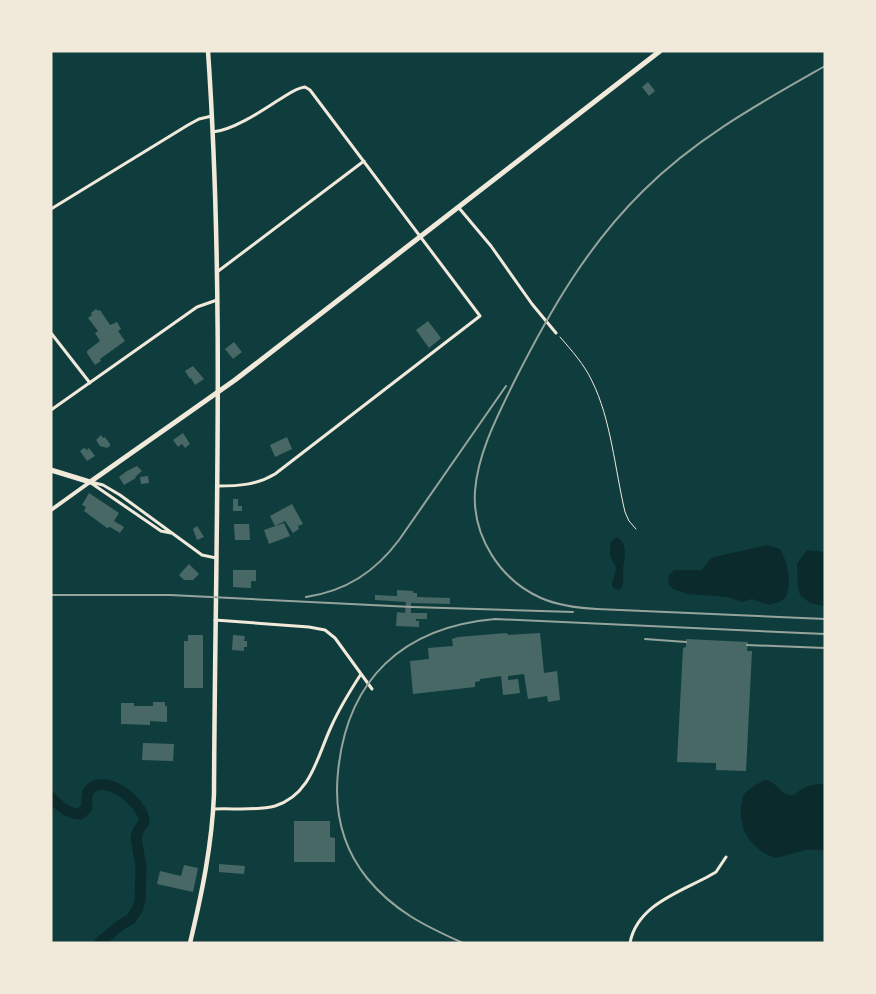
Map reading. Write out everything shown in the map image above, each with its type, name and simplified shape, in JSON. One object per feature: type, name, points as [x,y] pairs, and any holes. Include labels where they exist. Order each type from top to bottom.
[{"type":"main road","points":[[190,943],[207,868],[214,809],[219,392],[213,132],[208,51]]},
{"type":"main road","points":[[51,470],[90,482],[219,392],[660,51]]},
{"type":"street","points":[[213,132],[226,129],[299,88],[305,87],[310,90],[480,316],[275,474],[250,484],[218,486]]},
{"type":"street","points":[[51,209],[188,125],[212,116]]},
{"type":"street","points":[[217,272],[364,161]]},
{"type":"street","points":[[458,208],[491,246],[532,304],[556,333]]},
{"type":"street","points":[[51,410],[197,308],[217,300]]},
{"type":"street","points":[[51,333],[90,383]]},
{"type":"street","points":[[90,482],[155,527],[163,532],[171,533]]},
{"type":"street","points":[[51,510],[90,482],[103,485],[159,522],[205,557],[216,558]]},
{"type":"street","points":[[117,501],[120,495]]},
{"type":"street","points":[[141,517],[144,512]]},
{"type":"street","points":[[155,527],[159,522]]},
{"type":"street","points":[[216,620],[320,628],[335,638],[372,689]]},
{"type":"street","points":[[214,809],[273,806],[287,800],[299,791],[312,773],[332,724],[361,674]]},
{"type":"street","points":[[630,943],[634,929],[646,913],[661,902],[716,872],[726,857]]},
{"type":"path","points":[[556,333],[583,366],[598,394],[606,421],[625,512],[629,521],[636,529]]},
{"type":"water","points":[[616,537],[623,543],[625,551],[623,581],[619,590],[613,588],[612,585],[616,568],[610,555],[610,543]]},
{"type":"water","points":[[767,545],[780,549],[787,566],[789,578],[788,591],[786,597],[780,602],[769,605],[752,599],[742,602],[727,597],[687,594],[673,589],[668,583],[669,575],[674,570],[702,570],[709,560],[714,557]]},
{"type":"water","points":[[807,550],[825,552],[825,606],[810,603],[800,595],[797,564]]},
{"type":"water","points":[[765,780],[772,782],[790,795],[794,795],[807,787],[825,784],[825,850],[806,850],[776,858],[761,851],[754,845],[745,833],[742,825],[742,799],[747,791]]},
{"type":"building","points":[[648,82],[655,91],[649,96],[642,87]]},
{"type":"building","points":[[96,309],[100,310],[110,325],[117,322],[121,329],[118,331],[125,341],[100,359],[101,361],[95,365],[87,351],[100,341],[95,333],[98,331],[88,318]]},
{"type":"building","points":[[428,321],[441,338],[429,348],[416,330]]},
{"type":"building","points":[[234,342],[242,352],[233,359],[225,349]]},
{"type":"building","points":[[193,366],[204,379],[195,385],[185,371]]},
{"type":"building","points":[[183,433],[190,444],[185,448],[182,444],[178,447],[173,440]]},
{"type":"building","points":[[101,435],[110,444],[107,448],[100,446],[96,440]]},
{"type":"building","points":[[287,437],[292,449],[275,457],[270,445]]},
{"type":"building","points":[[84,448],[87,450],[89,448],[95,456],[87,461],[80,451]]},
{"type":"building","points":[[137,466],[142,471],[136,478],[124,485],[119,477]]},
{"type":"building","points":[[148,476],[149,483],[141,484],[140,477]]},
{"type":"building","points":[[89,493],[119,513],[114,521],[124,527],[120,533],[110,527],[107,528],[84,511],[86,507],[82,505]]},
{"type":"building","points":[[233,499],[238,499],[238,506],[242,506],[242,511],[233,511]]},
{"type":"building","points":[[292,504],[303,524],[298,526],[299,529],[293,533],[285,521],[275,526],[270,516]]},
{"type":"building","points":[[284,523],[290,536],[269,544],[264,530]]},
{"type":"building","points":[[234,524],[249,524],[250,540],[235,540]]},
{"type":"building","points":[[197,526],[204,537],[197,540],[193,529]]},
{"type":"building","points":[[189,564],[199,574],[193,580],[184,580],[179,575]]},
{"type":"building","points":[[233,570],[256,570],[256,581],[251,581],[251,588],[233,587]]},
{"type":"building","points":[[397,590],[413,591],[413,593],[417,593],[417,597],[450,598],[450,604],[411,603],[411,613],[427,613],[427,619],[416,619],[416,621],[419,621],[419,627],[396,626],[397,612],[405,613],[406,602],[375,600],[375,595],[397,596]]},
{"type":"building","points":[[507,633],[508,635],[540,633],[544,673],[557,671],[560,700],[548,702],[547,696],[528,699],[524,674],[508,676],[508,680],[518,679],[520,693],[503,695],[501,676],[480,679],[480,681],[475,682],[475,687],[413,694],[410,661],[429,659],[428,648],[453,646],[452,639],[458,637]]},
{"type":"building","points":[[188,635],[203,635],[203,688],[184,688],[184,641],[188,641]]},
{"type":"building","points":[[233,635],[245,636],[244,641],[247,641],[247,647],[244,647],[244,651],[232,650]]},
{"type":"building","points":[[686,639],[748,642],[747,651],[752,651],[746,771],[716,770],[716,763],[677,762],[683,648],[686,647]]},
{"type":"building","points":[[153,702],[165,702],[165,706],[167,706],[167,722],[150,721],[150,725],[121,724],[121,703],[134,703],[134,706],[153,706]]},
{"type":"building","points":[[143,743],[174,744],[173,761],[142,760]]},
{"type":"building","points":[[294,821],[330,821],[330,837],[335,838],[335,862],[294,862]]},
{"type":"building","points":[[219,864],[245,866],[244,874],[219,872]]},
{"type":"building","points":[[184,865],[198,868],[193,892],[157,884],[160,871],[181,876]]},
{"type":"waterway","points":[[51,797],[64,808],[80,814],[87,808],[88,792],[94,786],[102,785],[121,791],[138,806],[142,814],[144,822],[136,837],[141,868],[138,908],[131,919],[99,943]]},
{"type":"railway","points":[[825,66],[729,122],[685,154],[643,191],[604,234],[556,304],[515,380],[484,448],[475,491],[475,508],[478,524],[492,555],[513,580],[526,590],[548,601],[590,609],[825,619]]},
{"type":"railway","points":[[306,597],[347,585],[370,571],[380,562],[399,540],[506,386]]},
{"type":"railway","points":[[51,595],[170,595],[412,607],[573,612]]},
{"type":"railway","points":[[463,943],[399,909],[377,890],[351,854],[342,828],[337,801],[337,786],[344,739],[353,710],[367,685],[385,664],[407,646],[433,633],[462,624],[495,619],[825,634]]},
{"type":"railway","points":[[645,639],[686,642]]},
{"type":"railway","points":[[747,645],[825,648]]}]
